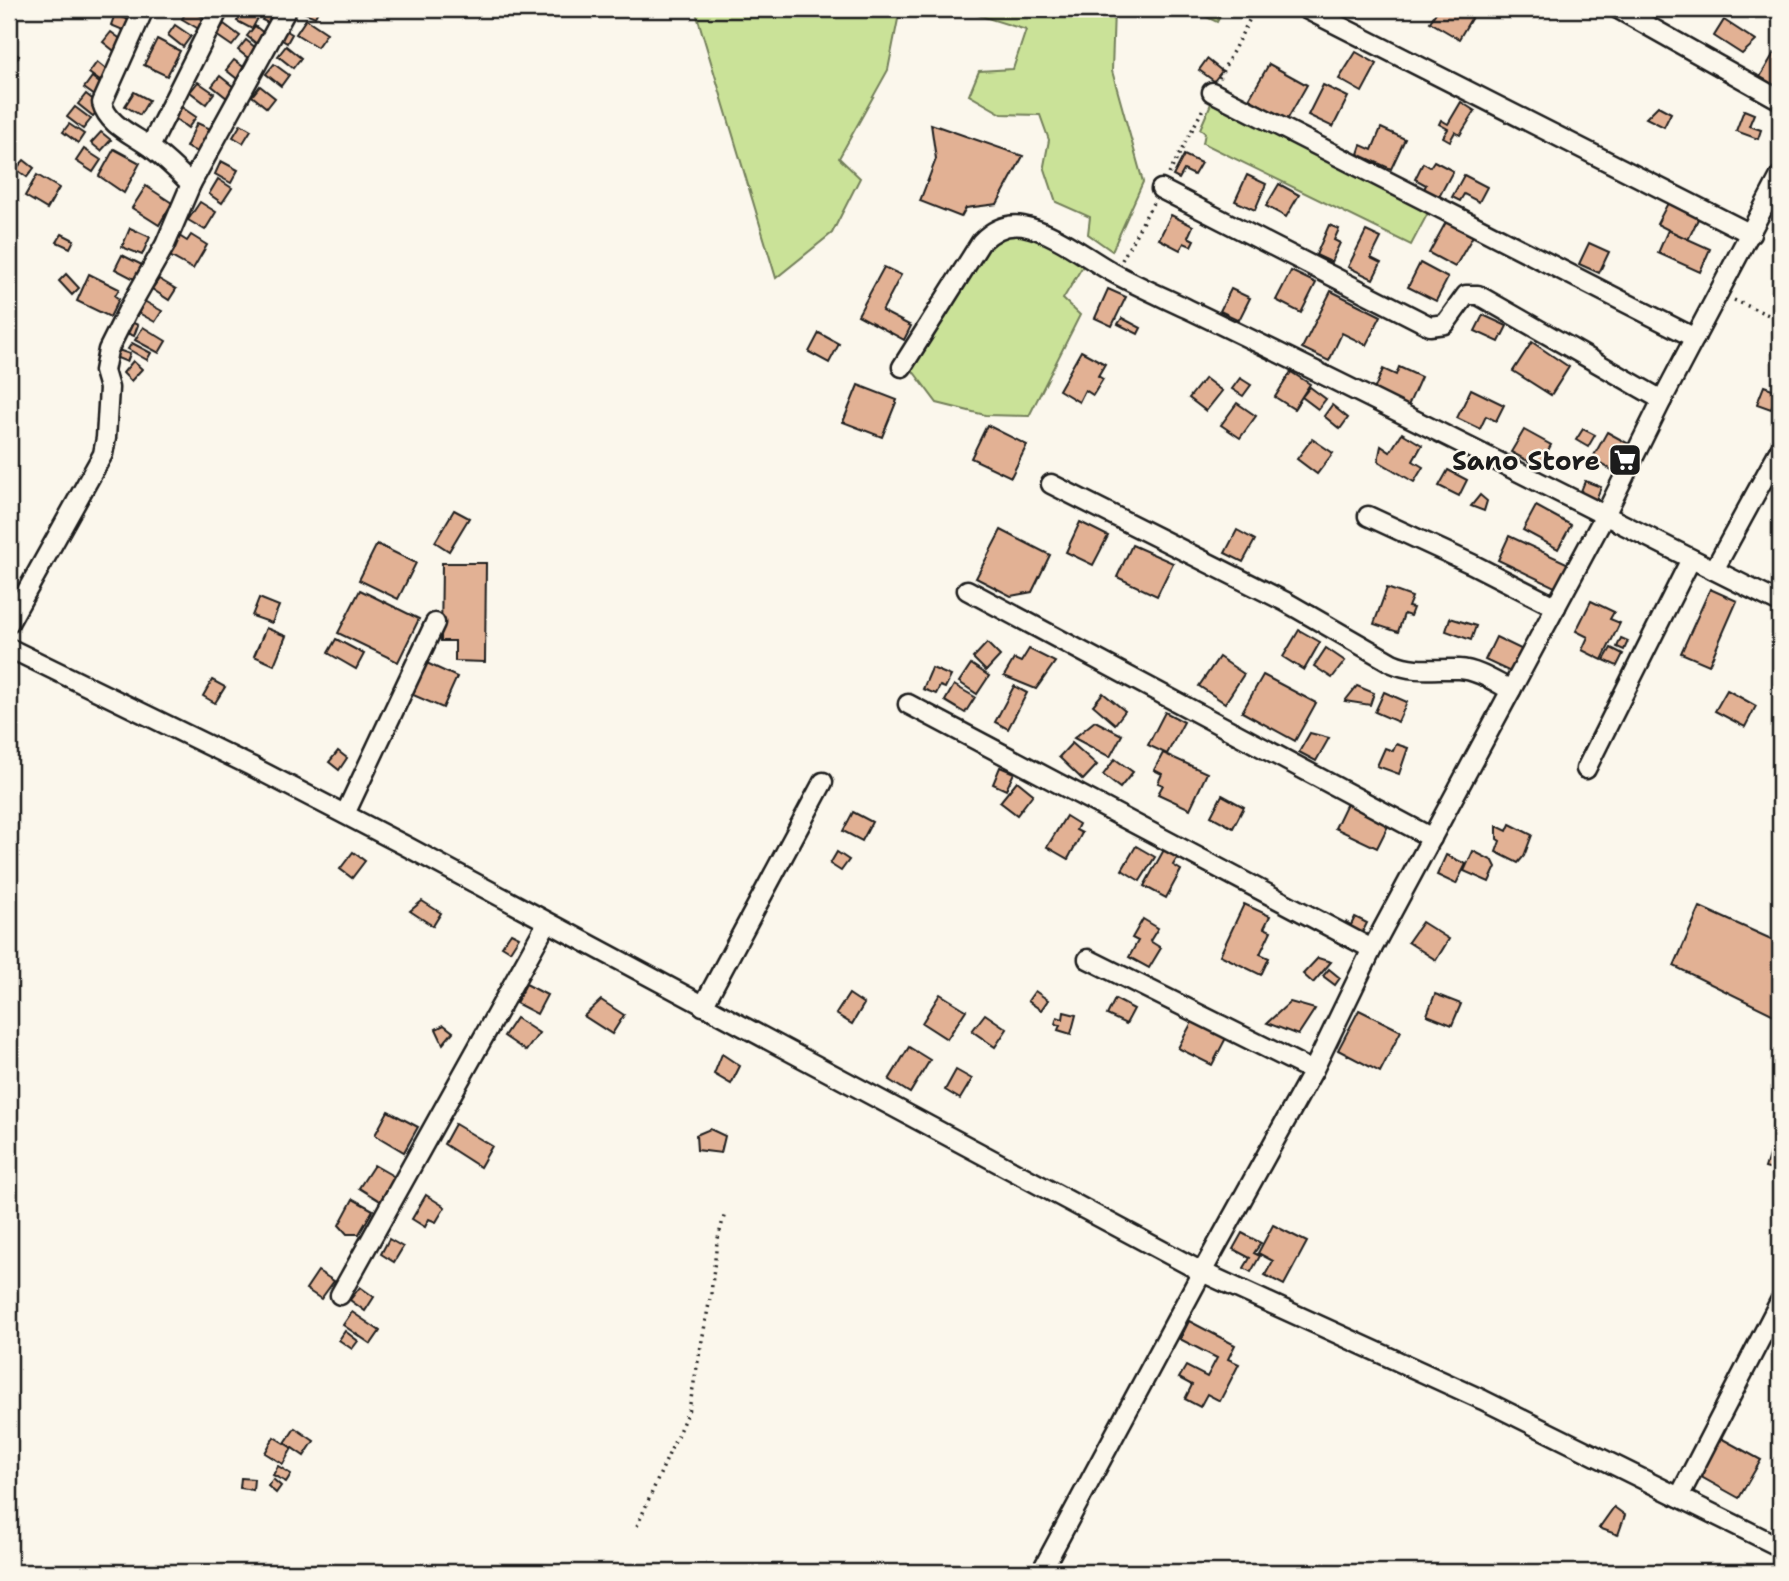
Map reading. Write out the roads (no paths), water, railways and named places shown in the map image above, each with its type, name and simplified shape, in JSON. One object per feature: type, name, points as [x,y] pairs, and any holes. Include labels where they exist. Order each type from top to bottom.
[{"type":"street","points":[[144,9],[102,103],[104,112],[114,123],[150,147],[191,184]]},
{"type":"street","points":[[150,147],[219,9]]},
{"type":"street","points":[[9,623],[103,454],[109,388],[104,371],[108,350],[165,245],[191,184],[287,9]]},
{"type":"street","points":[[1306,9],[1751,234]]},
{"type":"street","points":[[1618,9],[1780,100]]},
{"type":"street","points":[[1212,92],[1695,338]]},
{"type":"street","points":[[1041,1572],[1313,1071],[1372,949],[1604,517],[1662,400],[1780,176]]},
{"type":"street","points":[[1161,189],[1430,326],[1446,324],[1466,295],[1478,295],[1662,400]]},
{"type":"street","points":[[902,367],[981,242],[991,232],[1006,225],[1024,226],[1047,235],[1115,274],[1311,367],[1604,517],[1780,603]]},
{"type":"street","points":[[1714,570],[1780,449]]},
{"type":"street","points":[[1051,484],[1286,602],[1392,663],[1415,670],[1469,670],[1511,690]]},
{"type":"street","points":[[1368,516],[1472,564],[1556,607]]},
{"type":"street","points":[[1586,769],[1692,559]]},
{"type":"street","points":[[967,590],[1432,838]]},
{"type":"street","points":[[345,814],[435,623]]},
{"type":"street","points":[[9,649],[345,814],[1202,1272],[1483,1400],[1780,1547]]},
{"type":"street","points":[[908,704],[1372,949]]},
{"type":"street","points":[[703,1006],[823,782]]},
{"type":"street","points":[[340,1295],[547,923]]},
{"type":"street","points":[[1088,959],[1313,1071]]},
{"type":"street","points":[[1679,1497],[1780,1301]]},
{"type":"place","name":"Sano Store","points":[[1625,460]]}]
